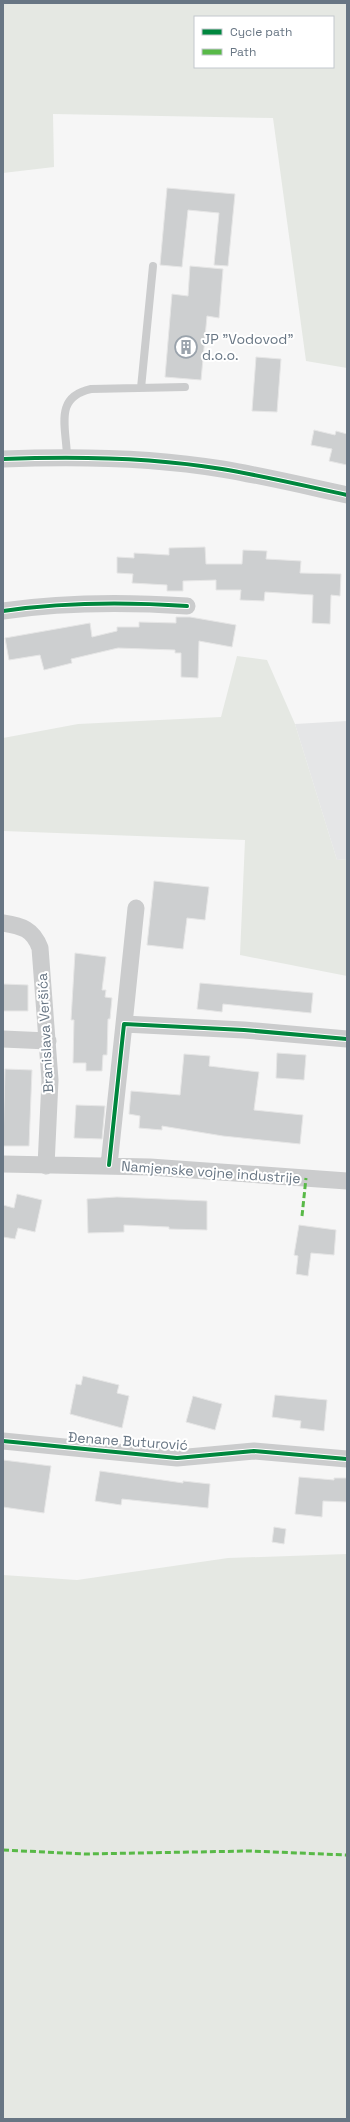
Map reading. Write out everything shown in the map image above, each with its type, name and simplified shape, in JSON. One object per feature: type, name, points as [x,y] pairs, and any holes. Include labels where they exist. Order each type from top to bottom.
[{"type":"street","points":[[3,459],[67,456],[137,460],[221,469],[347,495]]},
{"type":"street","points":[[3,611],[26,607],[132,603],[187,606]]},
{"type":"street","points":[[109,1165],[136,908]]},
{"type":"street","name":"Branislava Veršića","points":[[3,923],[19,926],[36,937],[40,948],[50,1080],[46,1166]]},
{"type":"street","points":[[124,1024],[237,1030],[347,1039]]},
{"type":"street","points":[[3,1039],[48,1041]]},
{"type":"street","name":"Namjenske vojne industrije","points":[[3,1164],[46,1166],[109,1165],[347,1181]]},
{"type":"street","name":"Đenane Buturović","points":[[3,1441],[177,1458],[254,1451],[347,1459]]},
{"type":"lane","points":[[140,388],[153,266]]},
{"type":"lane","points":[[67,456],[66,406],[71,398],[79,392],[91,389],[185,387]]},
{"type":"shaded area","points":[[3,3],[347,3],[347,368],[306,361],[273,118],[53,114],[54,167],[3,173]]},
{"type":"shaded area","points":[[237,656],[267,660],[295,724],[337,860],[347,859],[347,976],[240,955],[245,840],[3,831],[3,738],[78,724],[221,717]]},
{"type":"shaded area","points":[[347,721],[347,859],[337,860],[295,724]]},
{"type":"shaded area","points":[[347,1554],[347,2119],[3,2119],[3,1575],[77,1580],[228,1558]]},
{"type":"building","points":[[167,188],[235,194],[228,266],[214,265],[219,213],[188,210],[182,267],[160,265]]},
{"type":"building","name":"JP \"Vodovod\" d.o.o.","points":[[190,266],[223,269],[219,318],[207,316],[201,380],[165,377],[172,294],[188,296]]},
{"type":"building","points":[[256,357],[281,359],[277,412],[252,411]]},
{"type":"building","points":[[314,430],[335,435],[336,431],[347,434],[347,465],[329,461],[332,449],[311,445]]},
{"type":"building","points":[[205,547],[206,564],[242,564],[243,550],[267,551],[266,559],[301,561],[300,573],[341,574],[340,596],[331,595],[330,624],[312,623],[313,595],[265,592],[264,601],[240,600],[241,590],[216,590],[216,580],[183,581],[183,591],[167,591],[167,585],[132,583],[133,574],[117,573],[117,557],[134,558],[134,553],[169,555],[169,548]]},
{"type":"building","points":[[176,617],[190,617],[236,625],[232,647],[199,641],[198,678],[181,677],[181,653],[175,653],[175,650],[118,648],[71,659],[72,663],[44,670],[40,655],[9,660],[5,638],[90,623],[92,637],[117,631],[117,627],[139,627],[139,622],[176,623]]},
{"type":"building","points":[[154,881],[209,887],[205,920],[187,918],[183,949],[147,945]]},
{"type":"building","points":[[75,953],[106,957],[102,990],[106,990],[105,997],[112,998],[110,1019],[108,1019],[107,1055],[103,1055],[102,1071],[86,1071],[86,1063],[73,1063],[74,1020],[71,1020]]},
{"type":"building","points":[[200,983],[313,993],[311,1013],[223,1004],[222,1012],[197,1009]]},
{"type":"building","points":[[3,984],[28,985],[28,1011],[3,1011]]},
{"type":"building","points":[[277,1053],[306,1055],[304,1080],[276,1078]]},
{"type":"building","points":[[184,1054],[210,1056],[209,1066],[259,1072],[254,1110],[303,1115],[300,1144],[223,1136],[162,1126],[162,1130],[139,1128],[140,1116],[129,1114],[131,1091],[180,1095]]},
{"type":"building","points":[[5,1069],[32,1070],[29,1146],[3,1146]]},
{"type":"building","points":[[76,1105],[105,1106],[102,1139],[74,1138]]},
{"type":"building","points":[[17,1194],[42,1200],[35,1232],[18,1228],[15,1239],[3,1237],[3,1205],[14,1208]]},
{"type":"building","points":[[117,1197],[207,1201],[207,1230],[169,1229],[169,1227],[124,1225],[124,1232],[88,1233],[87,1199]]},
{"type":"building","points":[[299,1225],[336,1230],[334,1255],[311,1253],[308,1276],[296,1274],[298,1256],[294,1255]]},
{"type":"building","points":[[83,1376],[119,1385],[117,1393],[129,1396],[122,1428],[70,1414],[76,1384],[81,1385]]},
{"type":"building","points":[[275,1395],[327,1400],[324,1431],[300,1428],[301,1421],[272,1417]]},
{"type":"building","points":[[193,1396],[222,1404],[215,1430],[186,1422]]},
{"type":"building","points":[[3,1460],[51,1466],[44,1513],[3,1507]]},
{"type":"building","points":[[100,1471],[183,1483],[183,1481],[210,1484],[208,1508],[122,1499],[121,1505],[95,1501]]},
{"type":"building","points":[[299,1477],[334,1480],[334,1478],[347,1478],[347,1502],[323,1501],[322,1517],[295,1514]]},
{"type":"building","points":[[274,1527],[286,1529],[284,1544],[272,1542]]},
{"type":"marked path","points":[[302,1216],[306,1178]]},
{"type":"marked path","points":[[3,1850],[85,1854],[249,1851],[347,1855]]},
{"type":"cycle path","points":[[3,459],[113,458],[168,462],[238,472],[347,495]]},
{"type":"cycle path","points":[[3,611],[72,604],[187,606]]},
{"type":"cycle path","points":[[109,1165],[124,1024],[244,1030],[347,1039]]},
{"type":"cycle path","points":[[3,1441],[177,1458],[254,1451],[347,1459]]},
{"type":"place","name":"JP \"Vodovod\" d.o.o.","points":[[186,347]]}]
